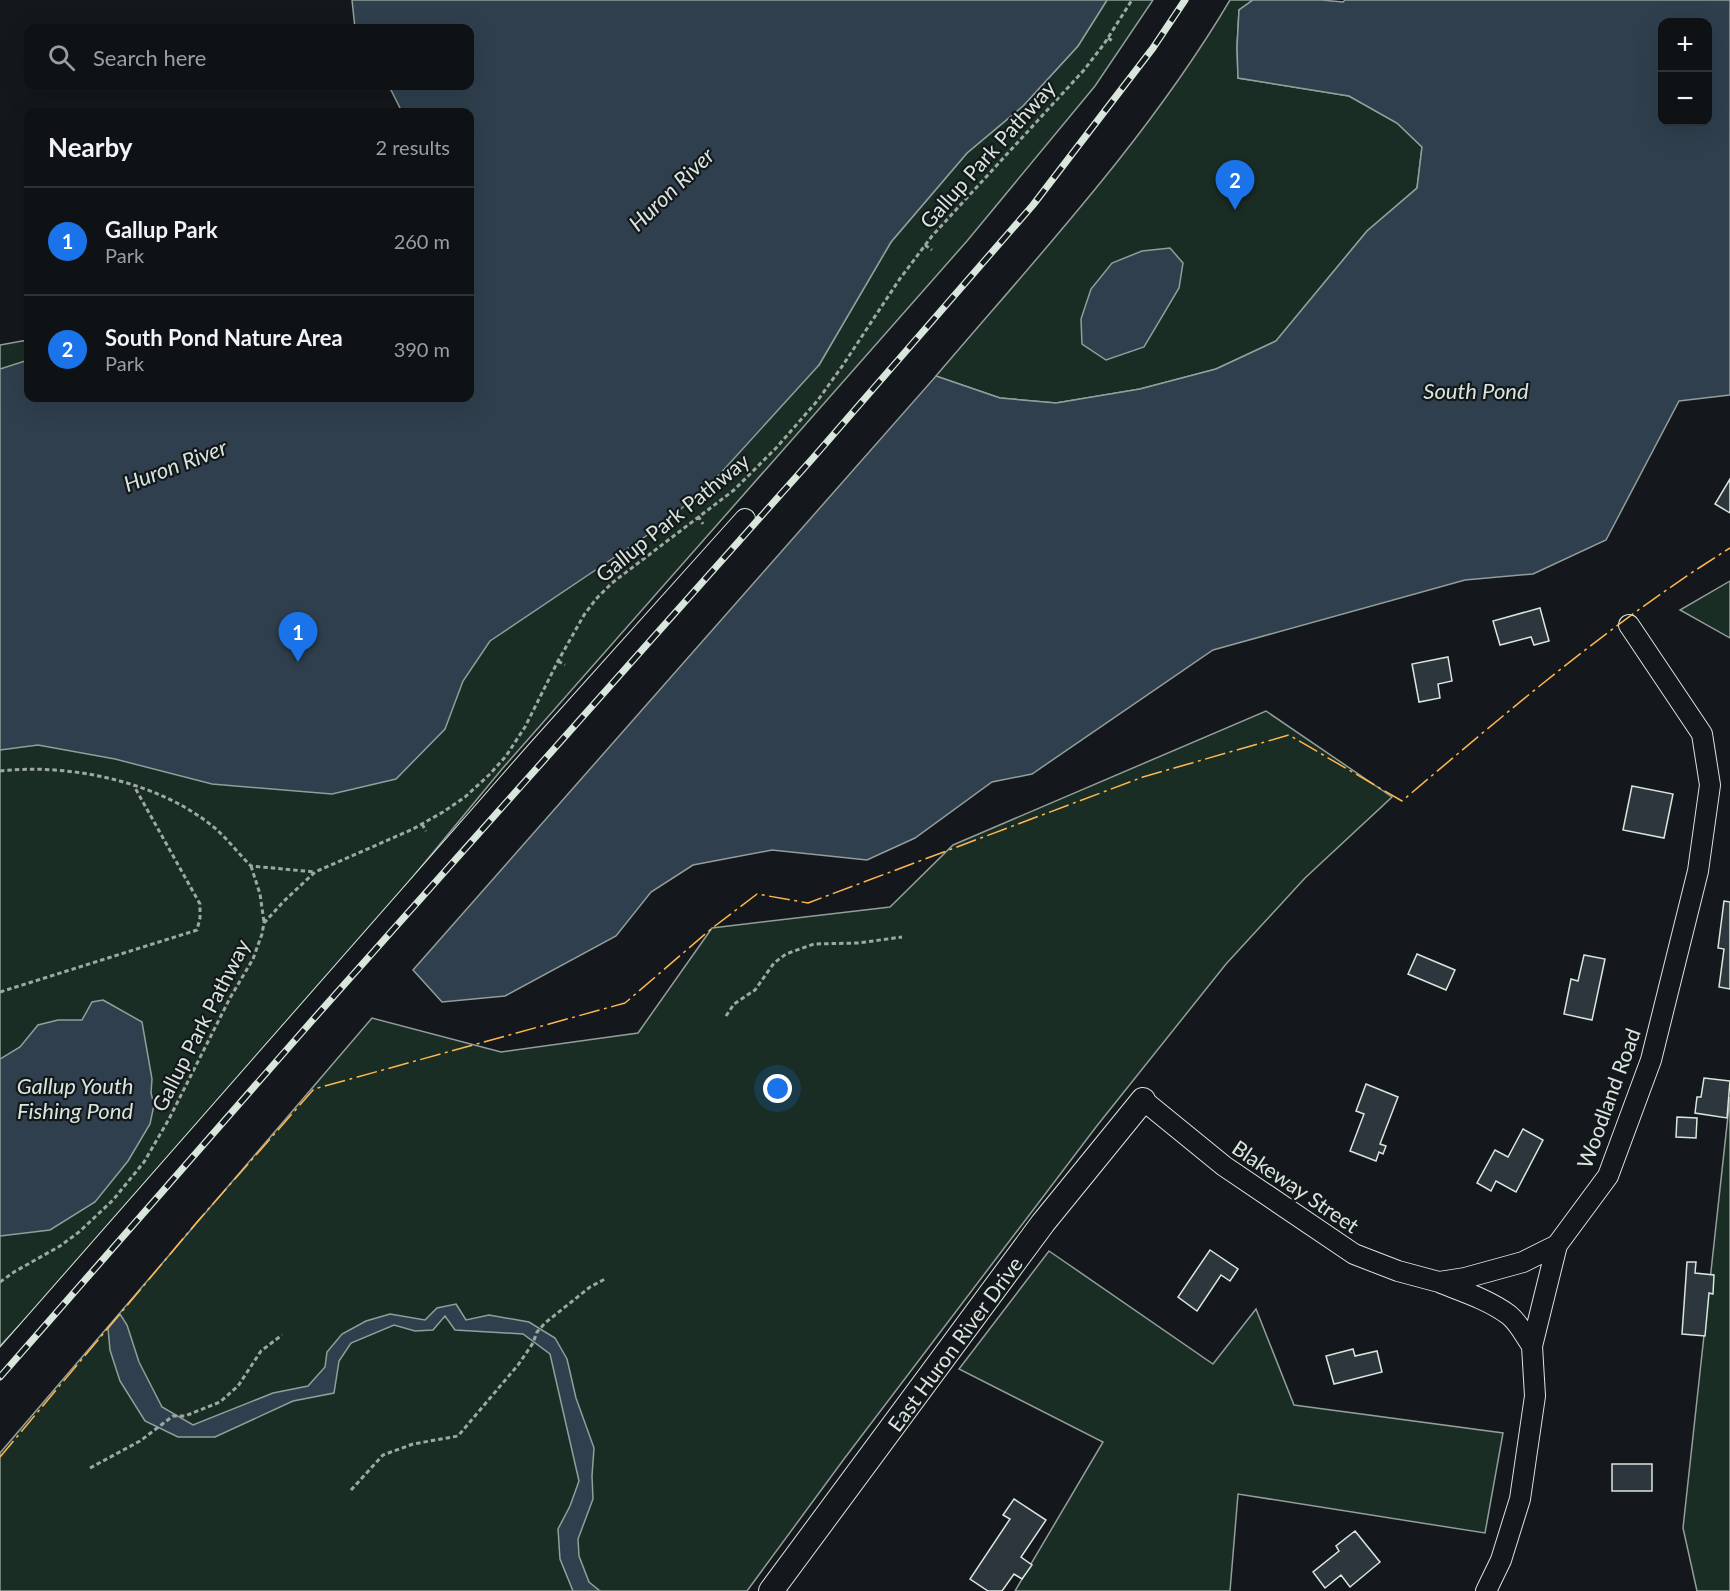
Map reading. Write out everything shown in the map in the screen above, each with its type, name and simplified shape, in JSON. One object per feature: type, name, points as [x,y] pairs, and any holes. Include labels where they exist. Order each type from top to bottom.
[{"type":"main road","name":"East Huron River Drive","points":[[771,1591],[1043,1223],[1143,1100]]},
{"type":"street","points":[[0,1363],[536,752],[746,519]]},
{"type":"street","name":"Woodland Road","points":[[1486,1591],[1501,1560],[1520,1499],[1534,1396],[1532,1346],[1557,1245],[1608,1176],[1652,1060],[1698,871],[1710,785],[1702,734],[1629,626]]},
{"type":"street","name":"Blakeway Street","points":[[1143,1100],[1224,1166],[1354,1254],[1398,1271],[1439,1282],[1477,1298],[1510,1316],[1532,1346]]},
{"type":"street","name":"Blakeway Street","points":[[1439,1282],[1465,1278],[1523,1262],[1557,1245]]},
{"type":"path","name":"Gallup Park Pathway","points":[[0,1282],[55,1250],[79,1232],[113,1200],[144,1162],[253,958],[264,923],[315,872],[422,824],[465,797],[506,756],[525,727],[558,661],[596,598],[734,490],[818,400],[925,245],[1084,70],[1132,0]]},
{"type":"path","points":[[1108,38],[1114,42]]},
{"type":"path","points":[[925,245],[932,250]]},
{"type":"path","points":[[698,516],[704,524]]},
{"type":"path","points":[[558,661],[565,665]]},
{"type":"path","points":[[0,771],[27,768],[85,774],[134,786],[171,801],[205,821],[224,837],[250,866],[260,894],[264,923]]},
{"type":"path","points":[[0,992],[196,930],[201,918],[200,904],[134,786]]},
{"type":"path","points":[[422,824],[426,831]]},
{"type":"path","name":"Gallup Park Pathway","points":[[250,866],[315,872]]},
{"type":"path","points":[[726,1016],[734,1004],[755,990],[774,963],[786,954],[814,944],[858,943],[902,937]]},
{"type":"path","points":[[351,1490],[383,1455],[413,1444],[458,1436],[518,1365],[544,1323],[590,1287],[605,1279]]},
{"type":"path","points":[[90,1468],[140,1441],[173,1416],[185,1416],[220,1402],[238,1386],[261,1351],[282,1335]]},
{"type":"green space","points":[[1107,0],[1153,0],[1095,86],[967,241],[502,769],[379,918],[125,1212],[0,1346],[0,345],[24,341],[24,402],[474,402],[474,398],[819,365],[891,242],[967,153],[1023,106],[1078,46]]},
{"type":"green space","points":[[1230,0],[1253,0],[1239,10],[1238,78],[1349,96],[1397,123],[1422,147],[1417,188],[1367,231],[1276,341],[1216,369],[1140,389],[1056,403],[1000,398],[936,376],[1053,240],[1129,147],[1198,51]]},
{"type":"green space","points":[[1730,581],[1730,638],[1680,610]]},
{"type":"green space","points":[[1266,711],[1392,797],[1305,878],[1226,964],[1096,1127],[844,1459],[747,1591],[0,1591],[0,1453],[372,1018],[501,1052],[638,1033],[712,928],[890,907],[953,845]]},
{"type":"green space","points":[[1730,1097],[1730,1591],[1697,1591],[1683,1528]]},
{"type":"green space","points":[[1049,1251],[1213,1364],[1256,1309],[1294,1405],[1503,1433],[1485,1533],[1238,1494],[1230,1591],[1015,1591],[1103,1442],[959,1369]]},
{"type":"water","name":"Huron River","points":[[352,0],[1107,0],[1078,46],[1023,106],[967,153],[891,242],[819,365],[709,486],[655,530],[490,641],[463,681],[445,729],[396,779],[332,794],[212,784],[115,759],[38,745],[0,750],[0,369],[24,361],[24,402],[474,402],[474,108],[400,108],[391,90],[474,90],[474,24],[355,24]]},
{"type":"water","name":"South Pond","points":[[1253,0],[1343,2],[1345,0],[1730,0],[1730,395],[1679,401],[1606,540],[1533,574],[1465,580],[1213,650],[1032,774],[992,782],[915,838],[867,860],[772,850],[693,865],[651,892],[616,936],[505,996],[442,1002],[413,970],[936,376],[1000,398],[1056,403],[1140,389],[1216,369],[1276,341],[1367,231],[1417,188],[1422,147],[1397,123],[1349,96],[1238,78],[1239,10]]},
{"type":"water","points":[[1170,248],[1183,263],[1179,288],[1144,347],[1106,360],[1082,344],[1081,319],[1091,289],[1112,263],[1142,251]]},
{"type":"water","name":"Gallup Youth Fishing Pond","points":[[103,1000],[142,1022],[152,1079],[151,1093],[154,1105],[150,1124],[128,1161],[95,1202],[50,1230],[0,1236],[0,1059],[20,1047],[38,1025],[58,1020],[82,1020],[92,1002]]},
{"type":"water","points":[[456,1304],[466,1320],[489,1315],[529,1322],[555,1338],[567,1359],[576,1398],[594,1448],[593,1499],[578,1539],[579,1556],[589,1582],[600,1591],[573,1591],[560,1559],[558,1529],[579,1481],[550,1354],[523,1334],[455,1330],[445,1316],[433,1330],[415,1331],[394,1325],[351,1343],[339,1361],[334,1393],[293,1401],[215,1437],[178,1437],[145,1421],[120,1381],[110,1350],[108,1328],[120,1314],[127,1325],[139,1362],[162,1407],[193,1425],[273,1393],[308,1386],[325,1367],[327,1352],[342,1334],[366,1321],[390,1314],[425,1320],[437,1308]]},
{"type":"building","points":[[1730,479],[1730,513],[1715,504]]},
{"type":"building","points":[[1540,608],[1549,641],[1534,645],[1531,637],[1500,645],[1493,621]]},
{"type":"building","points":[[1448,657],[1452,681],[1438,684],[1440,698],[1419,702],[1412,664]]},
{"type":"building","points":[[1632,786],[1673,794],[1664,838],[1623,830]]},
{"type":"building","points":[[1724,901],[1730,902],[1730,989],[1719,987],[1724,949],[1718,948]]},
{"type":"building","points":[[1417,954],[1455,970],[1446,990],[1408,974]]},
{"type":"building","points":[[1584,955],[1605,959],[1592,1020],[1564,1014],[1571,979],[1578,981]]},
{"type":"building","points":[[1704,1078],[1730,1081],[1727,1118],[1695,1113],[1697,1097],[1701,1097]]},
{"type":"building","points":[[1366,1084],[1398,1097],[1380,1144],[1386,1146],[1383,1154],[1379,1152],[1376,1161],[1350,1151],[1364,1114],[1356,1111]]},
{"type":"building","points":[[1677,1117],[1697,1118],[1696,1138],[1676,1137]]},
{"type":"building","points":[[1523,1129],[1543,1140],[1516,1192],[1496,1181],[1491,1191],[1477,1183],[1495,1150],[1508,1157]]},
{"type":"building","points":[[1210,1250],[1238,1269],[1230,1281],[1221,1275],[1197,1311],[1178,1297]]},
{"type":"building","points":[[1687,1262],[1696,1262],[1695,1273],[1714,1275],[1713,1294],[1709,1293],[1705,1336],[1682,1334]]},
{"type":"building","points":[[1353,1349],[1355,1356],[1377,1351],[1382,1372],[1334,1384],[1326,1356]]},
{"type":"building","points":[[1612,1464],[1652,1464],[1652,1491],[1612,1491]]},
{"type":"building","points":[[1014,1499],[1046,1520],[1021,1557],[1032,1565],[1022,1579],[1014,1574],[1002,1591],[988,1591],[970,1579],[1010,1519],[1003,1515]]},
{"type":"building","points":[[1355,1531],[1380,1562],[1350,1587],[1341,1575],[1325,1588],[1313,1572],[1339,1551],[1336,1546]]},
{"type":"railway","points":[[0,1377],[310,1023],[813,458],[1033,205],[1153,48],[1185,0]]},
{"type":"power","points":[[0,1457],[197,1222],[314,1089],[625,1003],[711,929],[757,894],[808,903],[1143,777],[1289,735],[1402,801],[1521,701],[1602,637],[1730,548]]},
{"type":"place","name":"South Pond Nature Area","points":[[1235,210]]},
{"type":"place","name":"Gallup Park","points":[[298,662]]}]
